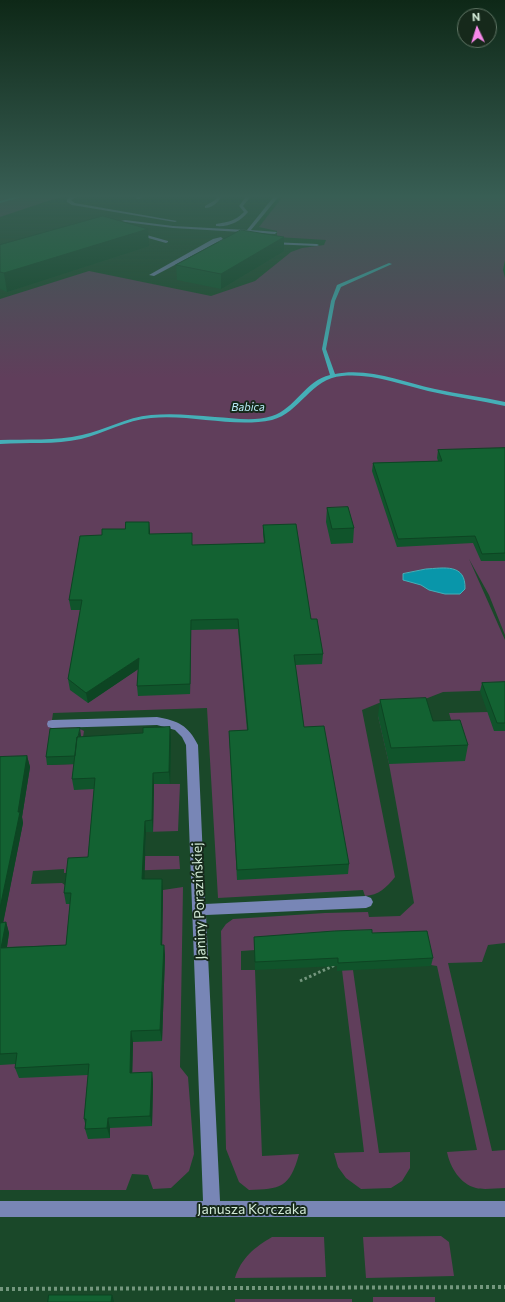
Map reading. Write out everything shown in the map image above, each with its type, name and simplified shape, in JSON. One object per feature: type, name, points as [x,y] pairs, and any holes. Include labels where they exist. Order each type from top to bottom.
[{"type":"street","points":[[152,275],[187,256]]},
{"type":"street","name":"Janiny Porazińskiej","points":[[52,724],[157,721],[171,723],[183,729],[189,736],[192,745],[212,1209]]},
{"type":"street","points":[[199,910],[366,902]]},
{"type":"street","name":"Janusza Korczaka","points":[[0,1209],[505,1209]]},
{"type":"path","points":[[300,981],[333,966],[332,960]]},
{"type":"path","points":[[0,1289],[505,1287]]},
{"type":"shaded area","points":[[286,256],[505,256],[505,635],[489,595],[469,559],[505,640],[505,690],[443,692],[420,701],[379,703],[362,710],[395,877],[382,890],[365,896],[363,890],[218,898],[207,708],[53,713],[51,727],[76,727],[84,731],[83,737],[48,765],[78,764],[149,784],[180,784],[178,831],[146,832],[145,856],[179,856],[180,869],[64,873],[64,869],[33,871],[31,884],[62,883],[69,888],[163,890],[183,887],[180,1067],[188,1077],[194,1154],[189,1171],[171,1188],[153,1189],[148,1175],[132,1174],[126,1190],[0,1190],[0,299],[89,271],[211,296],[255,281]]},
{"type":"shaded area","points":[[488,712],[495,731],[505,731],[505,943],[488,945],[482,962],[448,963],[492,1151],[505,1150],[505,1188],[483,1189],[470,1186],[461,1179],[453,1169],[448,1158],[447,1152],[477,1150],[437,966],[271,939],[254,940],[255,950],[241,951],[241,970],[255,970],[262,1156],[299,1154],[292,1174],[282,1184],[269,1189],[249,1190],[239,1182],[226,1149],[221,931],[226,924],[233,919],[325,913],[368,912],[369,917],[400,916],[414,903],[389,764],[378,716],[430,737],[456,736],[449,713]]},
{"type":"shaded area","points":[[342,970],[353,970],[379,1153],[410,1152],[410,1168],[402,1181],[391,1188],[361,1189],[346,1178],[338,1167],[334,1153],[364,1152]]},
{"type":"shaded area","points":[[441,1236],[449,1242],[454,1276],[366,1278],[363,1237]]},
{"type":"shaded area","points":[[272,1237],[324,1237],[326,1277],[235,1278],[241,1265],[249,1254]]},
{"type":"shaded area","points":[[373,1297],[435,1297],[435,1302],[373,1302]]},
{"type":"shaded area","points":[[235,1299],[352,1299],[352,1302],[235,1302]]},
{"type":"water","points":[[447,568],[458,571],[462,575],[465,589],[460,594],[445,594],[429,590],[421,585],[403,580],[403,574],[426,569]]},
{"type":"building","points":[[0,256],[60,256],[4,273],[0,272]]},
{"type":"building","points":[[193,256],[252,256],[221,274],[176,265]]},
{"type":"building","points":[[505,448],[505,553],[482,554],[475,536],[398,539],[373,463],[442,461],[438,450]]},
{"type":"building","points":[[348,507],[354,528],[332,529],[327,508]]},
{"type":"building","points":[[126,522],[149,522],[149,534],[192,533],[192,545],[265,543],[263,525],[296,524],[311,619],[317,619],[323,654],[294,655],[304,727],[324,726],[349,864],[237,870],[229,731],[248,730],[238,619],[191,620],[190,684],[137,686],[139,658],[86,693],[68,679],[82,600],[69,600],[80,536],[102,535],[102,529],[125,529]]},
{"type":"building","points":[[505,682],[505,723],[497,723],[482,683]]},
{"type":"building","points":[[426,698],[433,721],[460,720],[468,745],[391,748],[380,700]]},
{"type":"building","points":[[170,727],[169,772],[153,773],[152,820],[145,821],[142,879],[162,879],[161,945],[164,945],[160,1030],[131,1031],[130,1073],[152,1072],[150,1116],[108,1118],[107,1128],[85,1129],[86,1119],[84,1119],[89,1064],[15,1068],[17,1053],[0,1054],[0,923],[6,922],[1,948],[66,945],[71,893],[64,893],[68,858],[88,857],[95,778],[72,779],[77,737],[143,733],[143,728]]},
{"type":"building","points":[[80,728],[77,737],[75,756],[46,757],[50,729]]},
{"type":"building","points":[[27,756],[18,812],[20,812],[0,908],[0,757]]},
{"type":"building","points":[[372,930],[372,933],[427,931],[433,958],[338,963],[338,958],[255,962],[254,937],[334,931]]},
{"type":"building","points":[[49,1295],[112,1295],[111,1302],[48,1302]]},
{"type":"waterway","points":[[333,375],[324,349],[333,301],[339,286],[390,264]]},
{"type":"waterway","name":"Babica","points":[[0,442],[79,438],[97,433],[124,422],[151,416],[184,416],[244,421],[263,420],[281,415],[319,381],[341,374],[374,376],[437,391],[505,404]]}]
